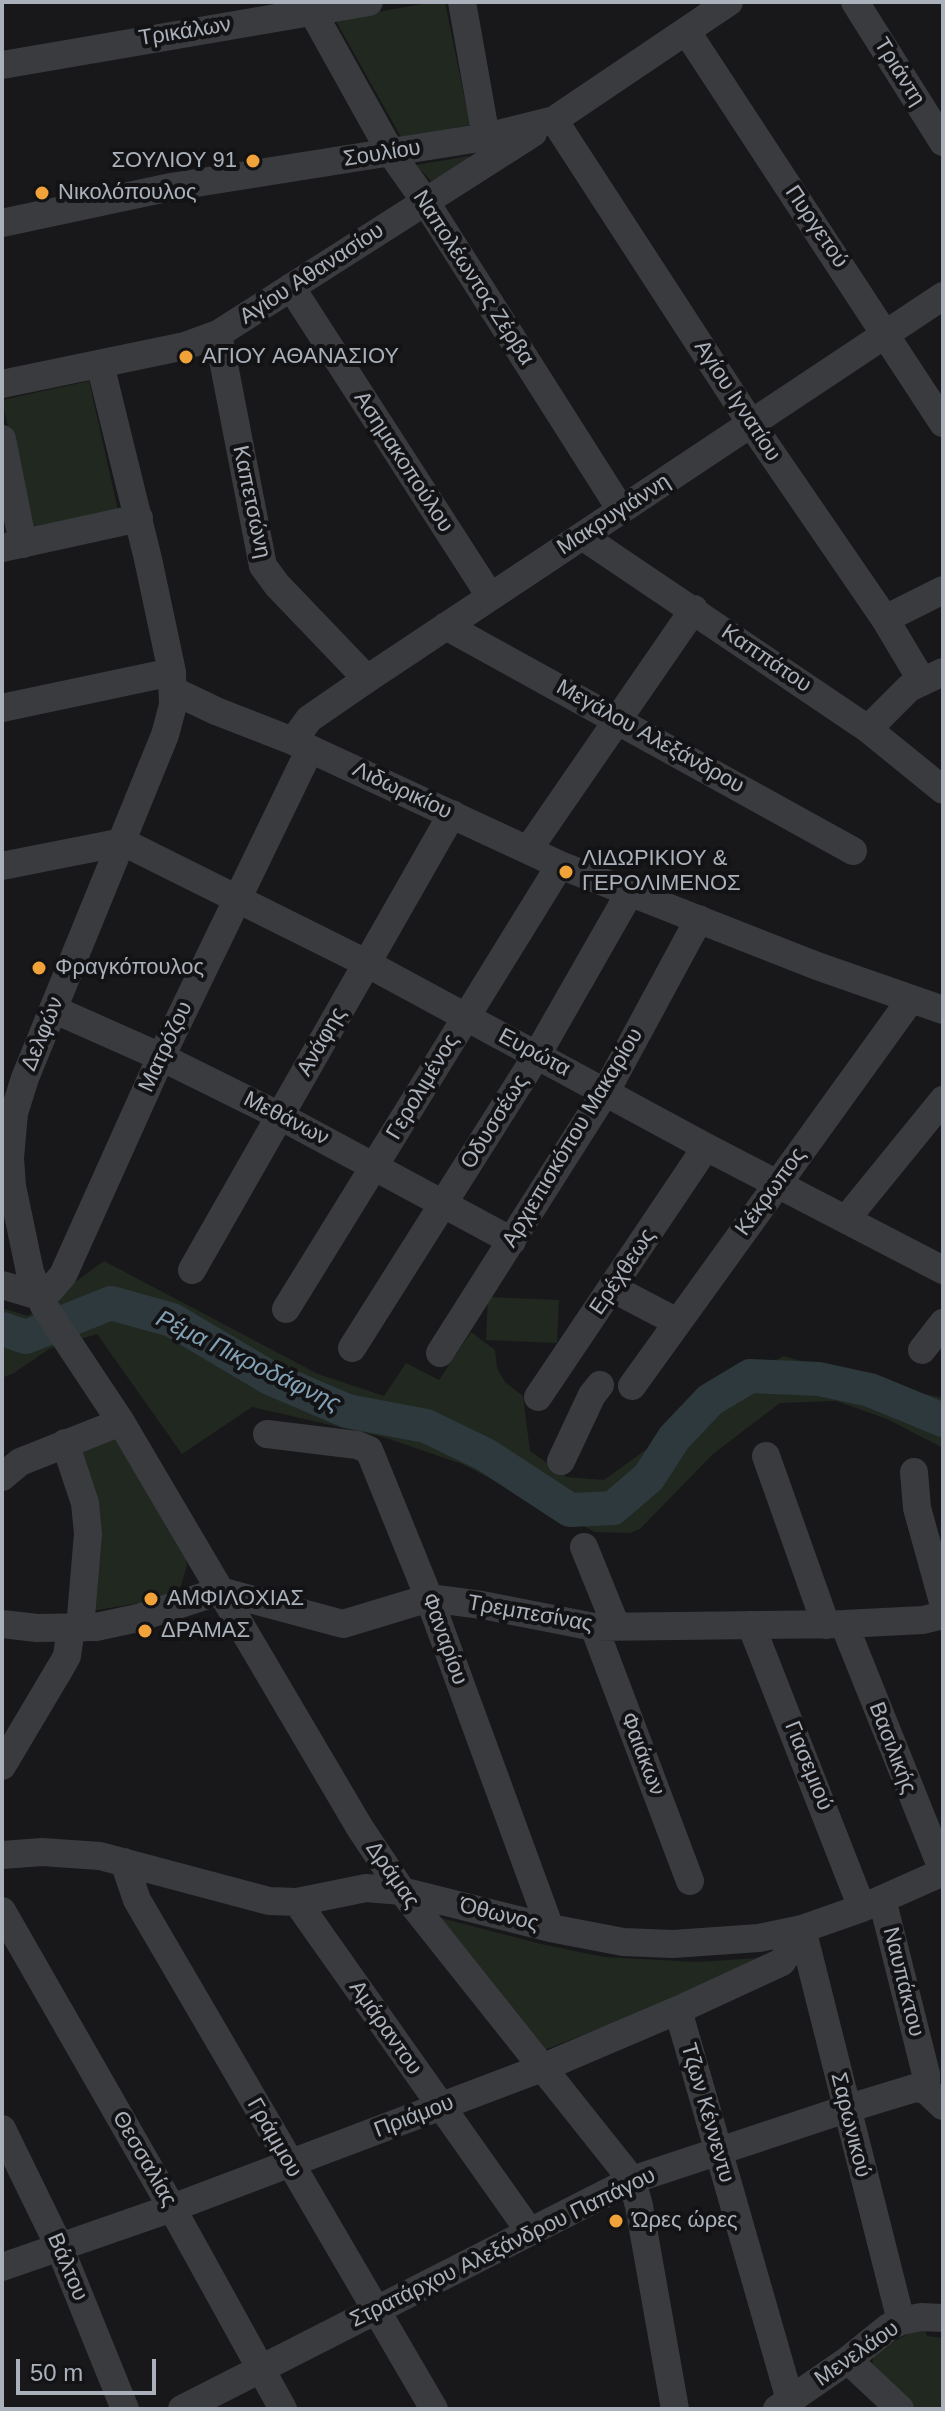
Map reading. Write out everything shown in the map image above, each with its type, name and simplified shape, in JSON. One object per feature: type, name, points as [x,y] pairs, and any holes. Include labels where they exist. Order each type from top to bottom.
[{"type":"street","name":"Τρικάλων","points":[[2,65],[309,7],[369,2]]},
{"type":"street","points":[[462,2],[486,137]]},
{"type":"street","name":"Σουλίου","points":[[2,223],[171,187],[486,137],[554,120],[729,2]]},
{"type":"street","name":"Τριάντη","points":[[855,2],[943,142]]},
{"type":"street","name":"Ναπολέωντος Ζέρβα","points":[[309,7],[391,153],[425,201],[621,510]]},
{"type":"street","name":"Πυργετού","points":[[687,32],[943,423]]},
{"type":"street","name":"Αγίου Αθανασίου","points":[[2,384],[185,346],[218,334],[554,120]]},
{"type":"street","name":"Αγίου Ιγνατίου","points":[[554,120],[752,425],[885,619],[932,676]]},
{"type":"street","name":"Ασημακοπούλου","points":[[291,287],[490,596]]},
{"type":"street","name":"Μακρυγιάννη","points":[[302,745],[309,719],[943,296]]},
{"type":"street","name":"Καπετσώνη","points":[[218,334],[263,566],[277,585],[367,679]]},
{"type":"street","points":[[2,708],[173,682],[139,518],[100,364]]},
{"type":"street","points":[[2,439],[12,546],[139,518]]},
{"type":"street","name":"Καππάτου","points":[[582,536],[868,729],[943,790]]},
{"type":"street","points":[[885,619],[943,590]]},
{"type":"street","points":[[528,850],[694,609]]},
{"type":"street","name":"Μεγάλου Αλεξάνδρου","points":[[446,626],[618,718],[853,851]]},
{"type":"street","points":[[868,729],[909,688],[932,676]]},
{"type":"street","name":"Λιδωρικίου","points":[[173,682],[216,711],[302,745],[560,865],[817,966],[932,1002]]},
{"type":"street","name":"Δελφών","points":[[67,1345],[41,1301],[30,1272],[12,1186],[8,1103],[53,1009],[165,735],[173,705],[173,682]]},
{"type":"street","points":[[165,735],[193,716],[216,711]]},
{"type":"street","name":"Ματρόζου","points":[[41,1301],[63,1275],[161,1057],[238,898],[302,745]]},
{"type":"street","name":"Ανάφης","points":[[192,1270],[452,814]]},
{"type":"street","points":[[2,866],[123,842]]},
{"type":"street","name":"Ευρώτα","points":[[123,842],[368,964],[706,1147],[943,1270]]},
{"type":"street","name":"Γερολιμένος","points":[[286,1309],[560,865]]},
{"type":"street","name":"Οδυσσέως","points":[[352,1348],[537,1055],[630,892]]},
{"type":"street","name":"Αρχιεπισκόπου Μακαρίου","points":[[440,1353],[606,1091],[699,919]]},
{"type":"street","name":"Κέκρωπος","points":[[632,1386],[778,1183],[932,1002]]},
{"type":"street","name":"Μεθάνων","points":[[53,1009],[161,1057],[280,1116],[512,1241]]},
{"type":"street","points":[[847,1218],[943,1100]]},
{"type":"street","name":"Ερέχθεως","points":[[538,1397],[706,1147]]},
{"type":"street","points":[[2,1285],[41,1301]]},
{"type":"street","points":[[612,1288],[677,1322]]},
{"type":"street","points":[[922,1350],[943,1323]]},
{"type":"street","name":"Δράμας","points":[[67,1345],[121,1422],[360,1828],[402,1891],[632,2180],[675,2409]]},
{"type":"street","points":[[561,1461],[592,1395],[600,1385]]},
{"type":"street","points":[[2,1477],[20,1462],[121,1422]]},
{"type":"street","name":"Φαναρίου","points":[[267,1434],[357,1445],[369,1450],[429,1598],[550,1928]]},
{"type":"street","points":[[2,1766],[67,1656],[76,1628],[88,1534],[83,1495],[65,1443]]},
{"type":"street","name":"Βασιλικής","points":[[766,1456],[835,1625],[943,1872]]},
{"type":"street","points":[[914,1472],[917,1508],[943,1602]]},
{"type":"street","name":"Φαιάκων","points":[[584,1547],[605,1627],[690,1881]]},
{"type":"street","points":[[2,1624],[76,1628],[138,1618],[220,1591]]},
{"type":"street","name":"Τρεμπεσίνας","points":[[220,1591],[343,1624],[404,1603],[429,1598],[605,1627],[835,1625],[923,1620],[943,1615]]},
{"type":"street","name":"Γιασεμιού","points":[[751,1625],[872,1904]]},
{"type":"street","name":"Όθωνος","points":[[2,1855],[72,1853],[100,1856],[167,1871],[269,1901],[297,1902],[366,1888],[402,1891],[550,1928],[623,1942],[673,1944],[759,1938],[802,1929],[872,1904],[943,1872]]},
{"type":"street","name":"Γράμμου","points":[[124,1862],[137,1900],[434,2409]]},
{"type":"street","name":"Αμάραντου","points":[[297,1902],[530,2232]]},
{"type":"street","name":"Ναυπάκτου","points":[[872,1904],[935,2098]]},
{"type":"street","name":"Θεσσαλίας","points":[[2,1911],[283,2409]]},
{"type":"street","name":"Πριάμου","points":[[2,2267],[172,2208],[542,2068],[782,1962],[802,1929]]},
{"type":"street","name":"Σαρωνικού","points":[[802,1929],[901,2321]]},
{"type":"street","name":"Τζων Κέννεντυ","points":[[678,2010],[783,2404]]},
{"type":"street","name":"Στρατάρχου Αλεξάνδρου Παπάγου","points":[[182,2409],[632,2180],[915,2088],[935,2098]]},
{"type":"street","name":"Βάλτου","points":[[2,2129],[59,2246],[125,2409]]},
{"type":"street","name":"Μενελάου","points":[[783,2404],[848,2360],[889,2327],[921,2317],[943,2318]]},
{"type":"street","points":[[848,2360],[900,2409]]},
{"type":"shaded area","points":[[445,2],[470,125],[401,137],[337,19]]},
{"type":"shaded area","points":[[469,156],[468,160],[431,181],[416,165]]},
{"type":"shaded area","points":[[89,381],[118,510],[30,529],[2,400]]},
{"type":"shaded area","points":[[104,1261],[318,1374],[384,1396],[406,1363],[439,1380],[471,1332],[495,1350],[497,1368],[505,1382],[523,1396],[530,1451],[567,1477],[604,1480],[655,1443],[709,1393],[784,1356],[880,1384],[943,1398],[943,1448],[887,1419],[836,1401],[780,1403],[713,1454],[640,1529],[630,1533],[595,1532],[462,1464],[383,1437],[252,1407],[182,1454],[97,1334],[49,1349],[2,1378],[2,1308],[28,1316]]},
{"type":"shaded area","points":[[488,1297],[559,1300],[557,1343],[486,1340]]},
{"type":"shaded area","points":[[115,1432],[186,1557],[187,1565],[181,1586],[172,1593],[144,1602],[92,1611],[72,1450]]},
{"type":"shaded area","points":[[441,1918],[604,1957],[697,1962],[758,1958],[630,2017],[544,2050]]},
{"type":"shaded area","points":[[925,2329],[927,2336],[943,2338],[943,2409],[914,2409],[872,2370],[873,2358],[883,2348],[911,2332]]},
{"type":"waterway","name":"Ρέμα Πικροδάφνης","points":[[2,1329],[26,1337],[111,1303],[172,1320],[270,1378],[347,1411],[426,1426],[486,1455],[570,1510],[613,1508],[649,1477],[674,1438],[710,1400],[750,1376],[819,1379],[870,1390],[943,1420]]},
{"type":"place","name":"ΣΟΥΛΙΟΥ 91","points":[[253,161]]},
{"type":"place","name":"Νικολόπουλος","points":[[42,193]]},
{"type":"place","name":"ΑΓΙΟΥ ΑΘΑΝΑΣΙΟΥ","points":[[186,357]]},
{"type":"place","name":"ΛΙΔΩΡΙΚΙΟΥ & ΓΕΡΟΛΙΜΕΝΟΣ","points":[[566,872]]},
{"type":"place","name":"Φραγκόπουλος","points":[[39,968]]},
{"type":"place","name":"ΑΜΦΙΛΟΧΙΑΣ","points":[[151,1599]]},
{"type":"place","name":"ΔΡΑΜΑΣ","points":[[145,1631]]},
{"type":"place","name":"Ώρες ώρες","points":[[616,2221]]}]
